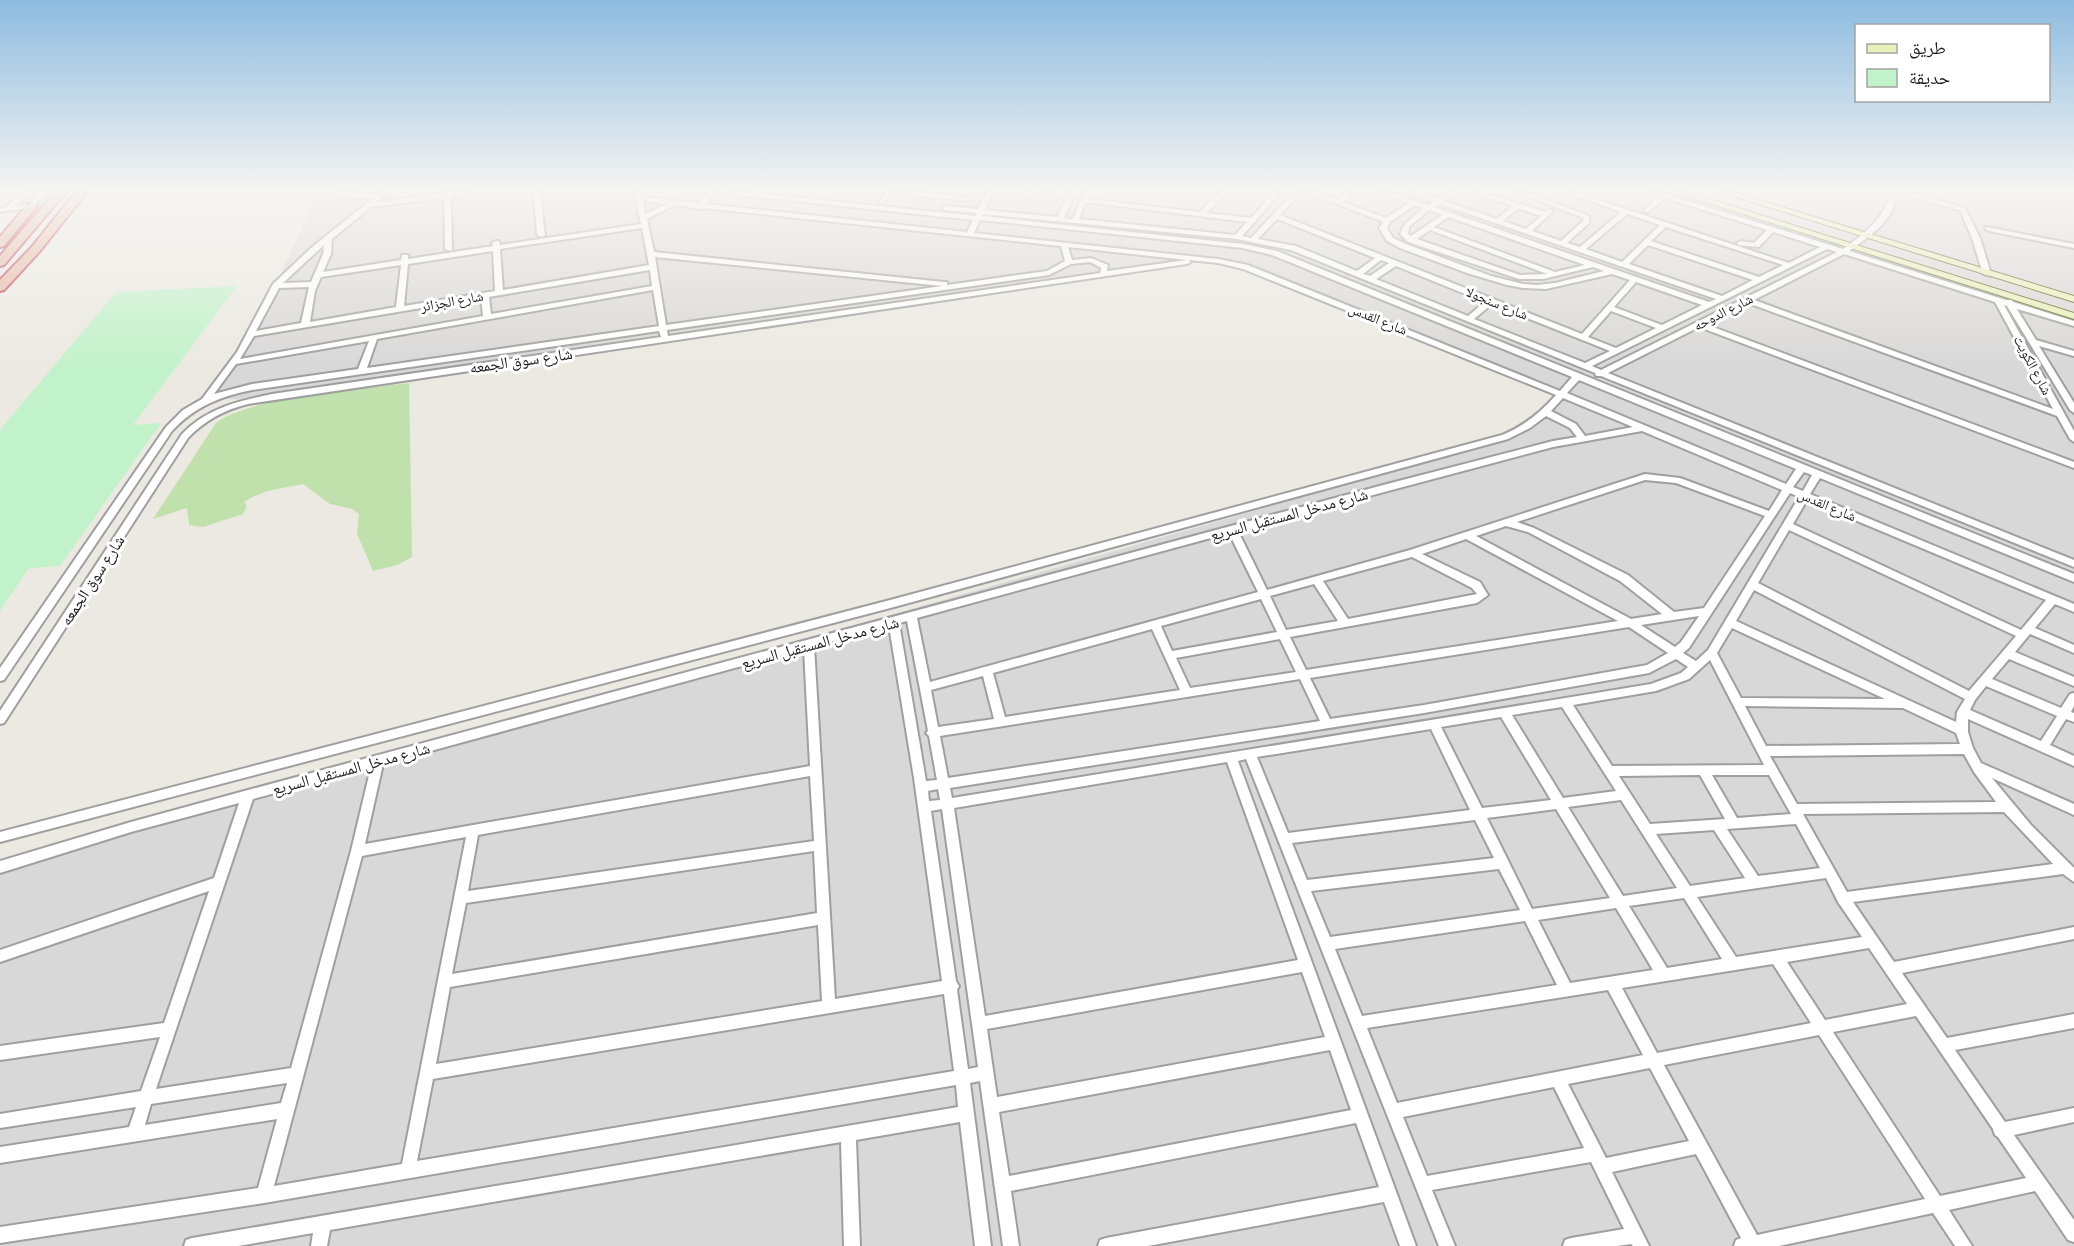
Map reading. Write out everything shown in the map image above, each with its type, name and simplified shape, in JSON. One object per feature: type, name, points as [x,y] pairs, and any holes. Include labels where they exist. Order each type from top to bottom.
[{"type":"highway","points":[[0,263],[14,250]]},
{"type":"highway","points":[[0,276],[20,250]]},
{"type":"highway","points":[[0,287],[35,250]]},
{"type":"main road","points":[[1852,250],[1993,291],[2001,298],[2074,316]]},
{"type":"main road","points":[[1910,250],[2074,299]]},
{"type":"street","points":[[205,401],[235,362],[276,286],[315,250]]},
{"type":"street","points":[[305,326],[314,284],[327,250]]},
{"type":"street","points":[[405,259],[444,250]]},
{"type":"street","points":[[320,272],[463,250]]},
{"type":"street","points":[[496,250],[499,292]]},
{"type":"street","points":[[650,250],[665,339]]},
{"type":"street","points":[[1066,250],[1069,262],[1100,262],[1105,267],[1103,274]]},
{"type":"street","name":"شارع القدس","points":[[1112,250],[1232,263],[1257,271],[1562,394],[2074,608]]},
{"type":"street","points":[[1232,263],[1240,250]]},
{"type":"street","name":"شارع القدس","points":[[1260,250],[1283,256],[2074,578]]},
{"type":"street","points":[[1283,256],[1290,250]]},
{"type":"street","points":[[1298,250],[2074,564]]},
{"type":"street","name":"شارع سنجولا","points":[[1361,250],[1617,351]]},
{"type":"street","points":[[1419,250],[1518,281],[1548,286],[1611,272]]},
{"type":"street","points":[[1437,250],[1518,281],[1593,265]]},
{"type":"street","points":[[1491,250],[1554,274]]},
{"type":"street","points":[[1551,250],[1707,306],[1720,314]]},
{"type":"street","points":[[1581,250],[1722,298]]},
{"type":"street","points":[[1623,265],[1638,250]]},
{"type":"street","points":[[1670,250],[1759,280]]},
{"type":"street","points":[[1744,250],[1789,265]]},
{"type":"street","name":"شارع الدوحه","points":[[1586,366],[1819,250]]},
{"type":"street","name":"شارع الدوحه","points":[[1590,381],[1846,250]]},
{"type":"street","points":[[1852,250],[2001,298]]},
{"type":"street","points":[[1980,250],[1987,274]]},
{"type":"street","points":[[651,254],[960,286]]},
{"type":"street","points":[[1358,274],[1381,258]]},
{"type":"street","points":[[400,309],[405,259]]},
{"type":"street","name":"شارع سوق الجمعه","points":[[0,720],[192,427],[218,410],[234,404],[420,375],[1203,260]]},
{"type":"street","name":"شارع سوق الجمعه","points":[[0,676],[169,429],[181,416],[205,401],[238,390],[1049,273],[1061,269],[1069,262]]},
{"type":"street","points":[[1371,279],[1395,263]]},
{"type":"street","name":"شارع الجزائر","points":[[250,334],[653,267]]},
{"type":"street","points":[[868,299],[873,277]]},
{"type":"street","points":[[1584,337],[1635,279]]},
{"type":"street","points":[[276,286],[314,284]]},
{"type":"street","points":[[235,362],[657,287]]},
{"type":"street","points":[[485,295],[487,317]]},
{"type":"street","points":[[1407,306],[1417,298]]},
{"type":"street","name":"شارع الكويت","points":[[2001,298],[2010,304],[2074,410]]},
{"type":"street","name":"شارع الكويت","points":[[2001,298],[2059,414],[2074,439]]},
{"type":"street","points":[[1748,300],[2059,414]]},
{"type":"street","points":[[1469,319],[1491,301]]},
{"type":"street","points":[[2010,304],[2074,324]]},
{"type":"street","points":[[1609,308],[1664,328]]},
{"type":"street","points":[[1698,324],[2074,465]]},
{"type":"street","points":[[362,372],[374,337]]},
{"type":"street","points":[[2032,341],[2074,354]]},
{"type":"street","points":[[420,375],[422,363]]},
{"type":"street","name":"شارع مدخل المستقبل السريع","points":[[0,837],[894,603],[1504,437],[1530,427],[1578,376]]},
{"type":"street","points":[[2059,385],[2074,390]]},
{"type":"street","points":[[1652,406],[1660,396]]},
{"type":"street","points":[[1546,412],[1573,426],[1582,438]]},
{"type":"street","name":"شارع مدخل المستقبل السريع","points":[[0,867],[131,827],[1232,529],[1582,438],[1643,428]]},
{"type":"street","points":[[922,787],[1538,690],[1638,673],[1660,665],[1677,653],[1802,467]]},
{"type":"street","points":[[926,807],[1652,688],[1677,679],[1697,667],[1712,653],[1818,474]]},
{"type":"street","points":[[924,688],[1413,553],[1638,479],[1656,476],[1677,480],[1770,515]]},
{"type":"street","points":[[1506,523],[1531,530],[1624,578],[1673,616]]},
{"type":"street","points":[[1788,526],[2026,632],[2074,649]]},
{"type":"street","points":[[1232,529],[1327,724]]},
{"type":"street","points":[[1468,536],[1630,623],[1697,667]]},
{"type":"street","points":[[1170,655],[1477,599],[1483,595],[1476,585],[1413,553]]},
{"type":"street","points":[[1317,580],[1345,623]]},
{"type":"street","points":[[1753,585],[1971,697]]},
{"type":"street","points":[[2053,599],[1971,697],[1963,712],[1962,730],[1968,749],[1978,766],[2009,807],[2070,872]]},
{"type":"street","points":[[894,603],[902,620],[924,688],[947,804],[1011,1246]]},
{"type":"street","points":[[932,733],[1707,611]]},
{"type":"street","points":[[902,620],[922,787],[952,986],[983,1246]]},
{"type":"street","points":[[1730,623],[1962,730]]},
{"type":"street","points":[[1155,625],[1187,693]]},
{"type":"street","points":[[809,645],[829,1006]]},
{"type":"street","points":[[1712,653],[1772,770],[1843,898],[2000,1130],[2038,1183],[2069,1220],[2074,1234]]},
{"type":"street","points":[[2008,654],[2074,682]]},
{"type":"street","points":[[987,672],[1001,722]]},
{"type":"street","points":[[1985,681],[2069,716]]},
{"type":"street","points":[[1538,690],[1547,705]]},
{"type":"street","points":[[2043,747],[2069,716],[2074,697]]},
{"type":"street","points":[[1565,702],[1732,963]]},
{"type":"street","points":[[1737,702],[1905,704]]},
{"type":"street","points":[[1504,712],[1663,974]]},
{"type":"street","points":[[1963,712],[2074,761]]},
{"type":"street","points":[[472,714],[473,735]]},
{"type":"street","points":[[1434,724],[1566,990]]},
{"type":"street","points":[[1763,751],[1968,749]]},
{"type":"street","points":[[1250,754],[1447,1246]]},
{"type":"street","points":[[1231,757],[1408,1246]]},
{"type":"street","points":[[264,1195],[357,851],[378,760]]},
{"type":"street","points":[[1095,760],[1100,778]]},
{"type":"street","points":[[1978,766],[2074,810]]},
{"type":"street","points":[[357,851],[816,770]]},
{"type":"street","points":[[1703,770],[1734,823]]},
{"type":"street","points":[[1610,771],[1772,770]]},
{"type":"street","points":[[134,1134],[248,795]]},
{"type":"street","points":[[1285,839],[1625,795]]},
{"type":"street","points":[[1647,829],[1734,823],[1797,814],[2009,807]]},
{"type":"street","points":[[1717,824],[1755,883]]},
{"type":"street","points":[[408,1171],[473,831]]},
{"type":"street","points":[[460,898],[820,845]]},
{"type":"street","points":[[1303,886],[1503,863]]},
{"type":"street","points":[[1326,944],[1828,872]]},
{"type":"street","points":[[1843,898],[2070,872]]},
{"type":"street","points":[[0,956],[219,882]]},
{"type":"street","points":[[444,982],[824,918]]},
{"type":"street","points":[[1890,969],[2074,933]]},
{"type":"street","points":[[1358,1023],[1871,942]]},
{"type":"street","points":[[1776,957],[1964,1246]]},
{"type":"street","points":[[979,1024],[1306,965]]},
{"type":"street","points":[[1612,982],[1750,1245],[2038,1183]]},
{"type":"street","points":[[426,1073],[952,986]]},
{"type":"street","points":[[1394,1111],[1918,1009]]},
{"type":"street","points":[[1944,1045],[2074,1021]]},
{"type":"street","points":[[0,1053],[169,1029]]},
{"type":"street","points":[[990,1106],[1335,1042]]},
{"type":"street","points":[[0,1235],[264,1195],[986,1073]]},
{"type":"street","points":[[0,1120],[296,1074]]},
{"type":"street","points":[[1558,1079],[1638,1240],[1571,1246]]},
{"type":"street","points":[[0,1155],[286,1110]]},
{"type":"street","points":[[192,1246],[967,1113]]},
{"type":"street","points":[[1002,1185],[1361,1115]]},
{"type":"street","points":[[2000,1130],[2074,1115]]},
{"type":"street","points":[[848,1134],[852,1246]]},
{"type":"street","points":[[1423,1184],[1700,1146]]},
{"type":"street","points":[[1106,1246],[1389,1193]]},
{"type":"street","points":[[319,1246],[323,1224]]},
{"type":"shaded area","points":[[292,250],[2074,250],[2074,1246],[0,1246],[0,870],[1516,436],[1542,419],[1564,394],[1255,268],[1227,262],[1193,260],[247,400],[210,398],[245,351]]},
{"type":"green space","points":[[237,286],[133,425],[161,423],[60,566],[29,568],[0,611],[0,430],[116,292]]},
{"type":"green space","points":[[409,383],[412,557],[397,565],[373,571],[357,534],[359,514],[352,509],[330,504],[303,484],[258,495],[244,502],[247,506],[243,514],[203,527],[189,525],[187,508],[153,519],[216,423],[232,414],[279,400]]}]
